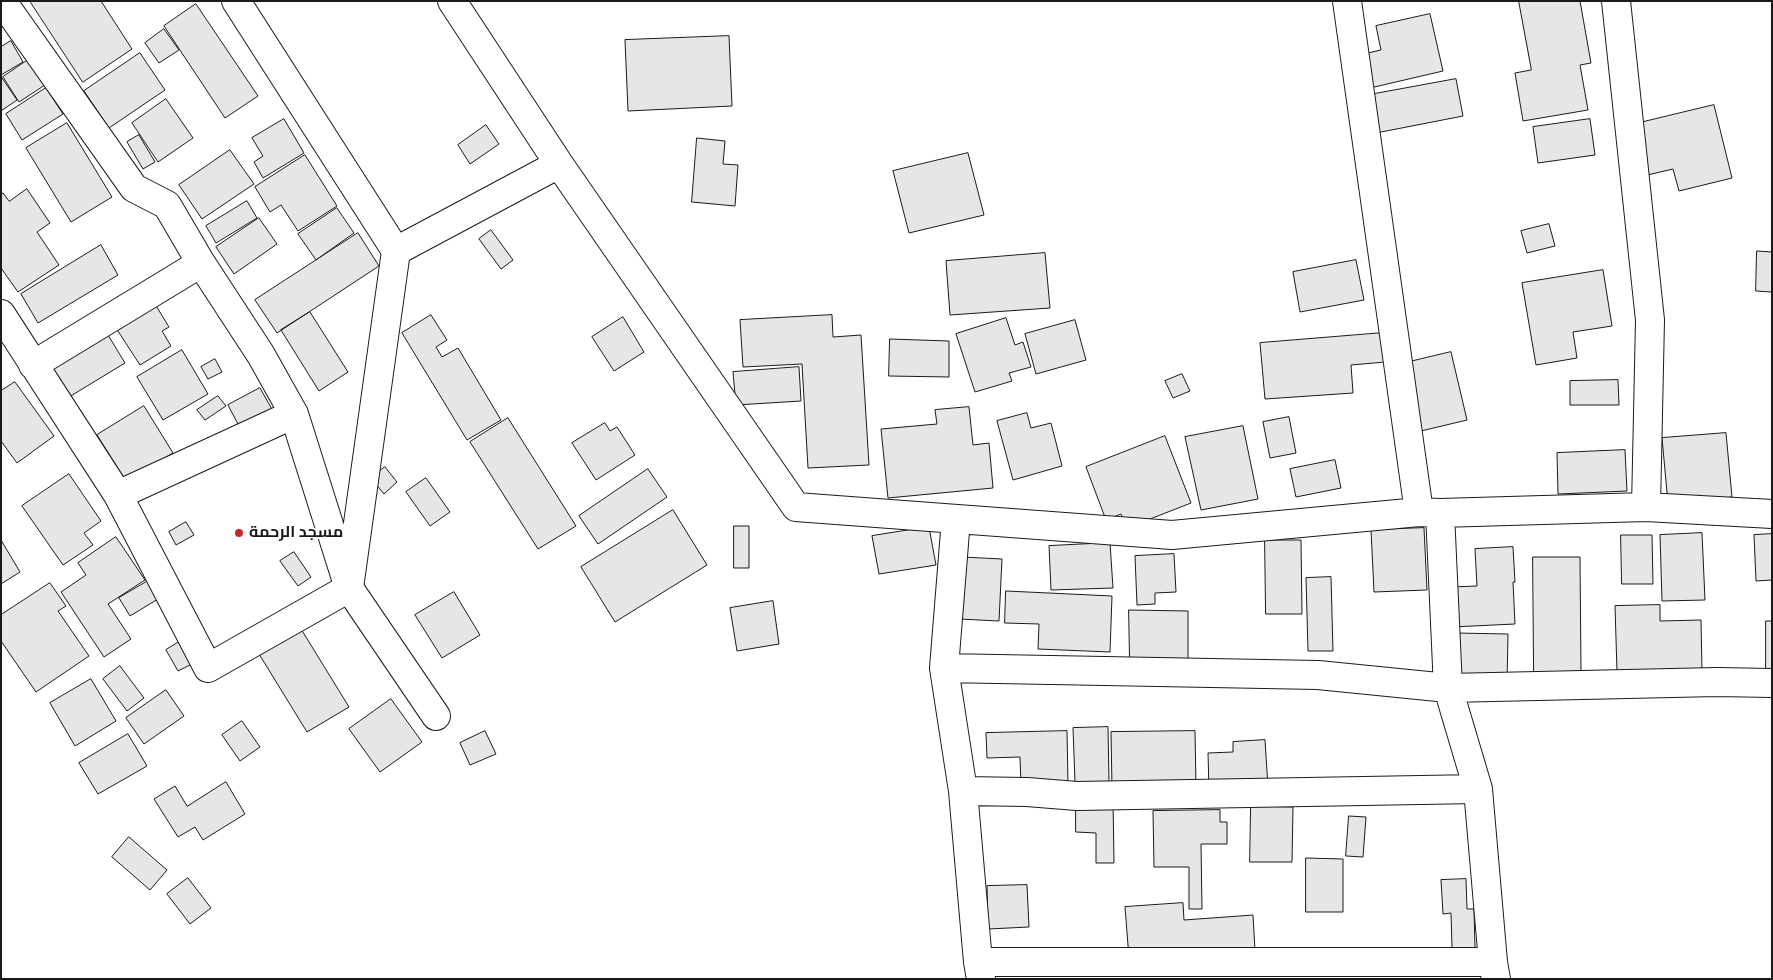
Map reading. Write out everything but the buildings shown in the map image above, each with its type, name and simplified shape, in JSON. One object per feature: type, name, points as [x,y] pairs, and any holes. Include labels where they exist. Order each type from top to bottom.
[{"type":"street","points":[[2,1],[134,188],[167,206],[201,263],[261,355],[294,414],[349,588],[436,716]]},
{"type":"street","points":[[236,1],[396,251],[349,588]]},
{"type":"street","points":[[452,1],[559,164],[796,507],[1172,535],[1430,513],[1646,507],[1772,514]]},
{"type":"street","points":[[956,519],[944,668],[963,791],[980,971],[1495,970],[1478,790],[1448,688],[1430,513],[1347,1]]},
{"type":"street","points":[[1616,1],[1650,320],[1646,507]]},
{"type":"street","points":[[396,251],[559,164]]},
{"type":"street","points":[[33,365],[201,263]]},
{"type":"street","points":[[1,314],[118,495],[208,668],[349,588]]},
{"type":"street","points":[[118,495],[294,414]]},
{"type":"street","points":[[944,668],[1318,675],[1448,688],[1717,682],[1772,683]]},
{"type":"street","points":[[963,791],[1027,792],[1077,796],[1478,790]]},
{"type":"place","name":"مسجد الرحمة","points":[[239,533]]}]
